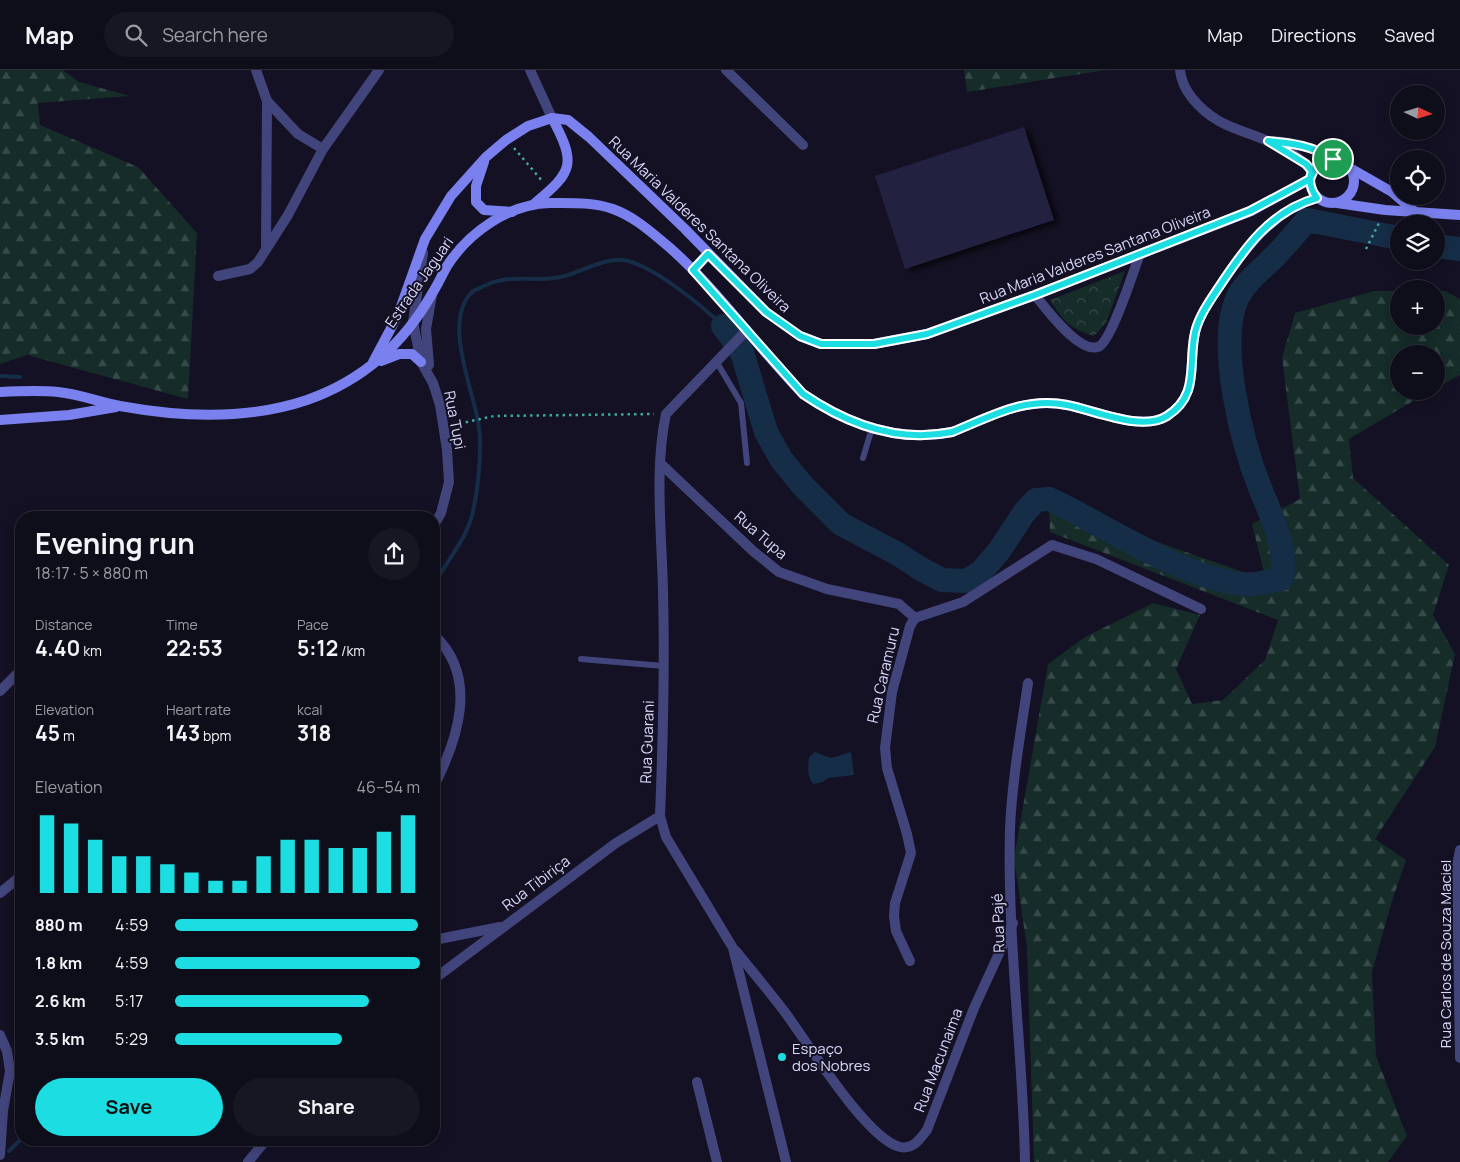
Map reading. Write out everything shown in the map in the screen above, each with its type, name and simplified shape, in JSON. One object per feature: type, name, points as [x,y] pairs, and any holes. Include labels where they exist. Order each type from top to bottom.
[{"type":"main road","points":[[374,365],[398,315],[426,239],[451,196],[486,157],[506,140],[528,126],[552,118],[565,143],[569,158],[565,173],[551,190],[535,203]]},
{"type":"main road","name":"Rua Maria Valderes Santana Oliveira","points":[[552,118],[561,118],[573,123],[766,312],[800,336],[821,344],[874,344],[927,334],[1035,295],[1250,211],[1311,175]]},
{"type":"main road","points":[[486,157],[476,186],[476,202],[484,210],[513,212]]},
{"type":"main road","points":[[1414,211],[1392,192],[1350,168],[1343,161],[1333,159],[1321,162],[1311,175],[1313,193],[1317,198],[1326,203],[1385,210],[1460,215]]},
{"type":"main road","points":[[1337,204],[1344,201],[1354,189],[1355,182],[1350,168]]},
{"type":"main road","name":"Estrada Jaguari","points":[[374,365],[413,322],[433,293],[448,265],[469,238],[513,212],[535,203],[580,203],[611,209],[644,225],[693,270],[743,334],[803,394],[819,405],[854,423],[919,436],[939,434],[952,432],[1024,403],[1037,402],[1068,405],[1150,422],[1165,418],[1185,400],[1193,364],[1194,338],[1200,318],[1243,250],[1262,230],[1285,212],[1300,203],[1317,198]]},
{"type":"main road","points":[[693,270],[708,254]]},
{"type":"main road","points":[[0,392],[60,392],[120,406],[186,415],[241,412],[305,400],[353,380],[374,365],[398,354],[412,354],[421,362]]},
{"type":"main road","points":[[0,420],[69,415],[120,406]]},
{"type":"street","points":[[256,70],[267,102],[266,250]]},
{"type":"street","points":[[218,276],[254,267],[288,215],[323,149],[379,70]]},
{"type":"street","points":[[530,70],[552,118]]},
{"type":"street","points":[[726,70],[803,145]]},
{"type":"street","points":[[1180,70],[1181,79],[1186,89],[1206,114],[1240,132],[1268,141],[1306,164],[1311,175]]},
{"type":"street","points":[[267,102],[298,134],[323,149]]},
{"type":"street","points":[[1268,141],[1294,143],[1317,150],[1333,159]]},
{"type":"street","points":[[413,322],[426,239]]},
{"type":"street","points":[[1035,295],[1075,339],[1089,348],[1097,348],[1103,344],[1111,330],[1140,254]]},
{"type":"street","points":[[433,293],[426,329],[426,356],[433,383]]},
{"type":"street","name":"Rua Tupi","points":[[413,322],[421,362],[433,383],[440,405],[447,450],[449,482],[440,515]]},
{"type":"street","points":[[666,414],[743,334]]},
{"type":"street","name":"Rua Guarani","points":[[666,414],[662,431],[660,464],[664,666],[660,816],[666,837],[734,948],[786,1162]]},
{"type":"street","name":"Rua Tupa","points":[[660,464],[753,551],[779,572],[827,589],[899,604],[915,618]]},
{"type":"street","name":"Rua Caramuru","points":[[910,961],[896,931],[894,916],[895,903],[911,853],[887,768],[885,748],[892,692],[910,626],[915,618],[963,602],[1052,545],[1096,559],[1201,609]]},
{"type":"street","points":[[440,644],[453,662],[460,679],[462,696],[448,758],[440,774]]},
{"type":"street","points":[[0,691],[15,676]]},
{"type":"street","name":"Rua Pajé","points":[[1025,1162],[1010,828],[1028,683]]},
{"type":"street","name":"Rua Tibiriça","points":[[440,974],[634,830],[660,816]]},
{"type":"street","name":"Rua Carlos de Souza Maciel","points":[[1460,850],[1458,904],[1460,1058]]},
{"type":"street","points":[[0,893],[15,881]]},
{"type":"street","name":"Rua Macunaima","points":[[734,948],[783,1010],[857,1111],[884,1139],[900,1147],[907,1147],[917,1144],[927,1130],[974,1008],[1013,923]]},
{"type":"street","points":[[440,939],[504,926]]},
{"type":"street","points":[[0,1035],[7,1051],[10,1071],[3,1111],[0,1155]]},
{"type":"street","points":[[697,1082],[717,1162]]},
{"type":"street","points":[[248,1162],[261,1146]]},
{"type":"lane","points":[[716,362],[741,403],[747,462]]},
{"type":"lane","points":[[863,458],[872,428]]},
{"type":"lane","points":[[581,659],[664,666]]},
{"type":"path","points":[[506,140],[551,190]]},
{"type":"path","points":[[1366,249],[1380,222]]},
{"type":"path","points":[[467,423],[494,416],[666,414]]},
{"type":"green space","points":[[0,70],[63,70],[79,82],[130,96],[38,103],[40,125],[138,167],[197,233],[188,399],[27,355],[0,364]]},
{"type":"green space","points":[[964,70],[1106,70],[967,92]]},
{"type":"green space","points":[[1125,271],[1106,323],[1094,336],[1068,323],[1059,314],[1050,300]]},
{"type":"green space","points":[[1374,291],[1390,291],[1390,335],[1445,335],[1445,291],[1460,299],[1460,375],[1445,383],[1445,345],[1390,345],[1390,400],[1415,400],[1349,439],[1353,478],[1449,565],[1433,615],[1455,654],[1435,747],[1375,839],[1406,860],[1372,972],[1376,1056],[1407,1136],[1388,1162],[1034,1162],[1027,948],[1014,858],[1048,664],[1085,637],[1153,603],[1200,615],[1176,669],[1192,704],[1223,700],[1265,660],[1278,620],[1050,532],[1049,510],[1066,510],[1266,580],[1252,524],[1300,499],[1282,358],[1295,313]]},
{"type":"water","points":[[815,752],[831,758],[851,752],[854,775],[828,778],[823,782],[813,784],[809,775],[808,764],[809,757]]},
{"type":"building","points":[[1024,127],[1054,220],[905,269],[875,176]]},
{"type":"waterway","points":[[723,326],[742,352],[766,432],[781,459],[803,486],[841,524],[942,580],[966,581],[981,572],[999,551],[1024,513],[1036,500],[1049,499],[1179,565],[1206,576],[1232,583],[1255,584],[1282,579],[1283,567],[1274,521],[1253,469],[1234,393],[1230,341],[1232,318],[1237,299],[1249,281],[1281,250],[1307,220],[1390,236]]},
{"type":"waterway","points":[[1445,247],[1460,249]]},
{"type":"waterway","points":[[440,574],[467,530],[473,511],[478,481],[480,458],[479,428],[463,359],[459,322],[463,306],[471,293],[494,282],[514,279],[554,278],[572,274],[608,261],[623,260],[635,263],[662,277],[690,297],[723,326]]},
{"type":"waterway","points":[[0,376],[20,377]]},
{"type":"waterway","points":[[9,1151],[15,1145]]},
{"type":"place","name":"Espaço dos Nobres","points":[[782,1057]]},
{"type":"route","points":[[1333,159],[1317,150],[1294,143],[1268,141],[1306,164],[1312,171],[1310,186],[1317,198],[1300,203],[1285,212],[1262,230],[1243,250],[1200,318],[1194,338],[1193,364],[1185,400],[1165,418],[1150,422],[1125,419],[1068,405],[1037,402],[1024,403],[952,432],[939,434],[919,436],[889,432],[854,423],[819,405],[803,394],[693,270],[708,254],[766,312],[800,336],[821,344],[874,344],[927,334],[1035,295],[1250,211],[1310,179],[1312,171],[1316,166],[1321,162],[1333,159]]}]
